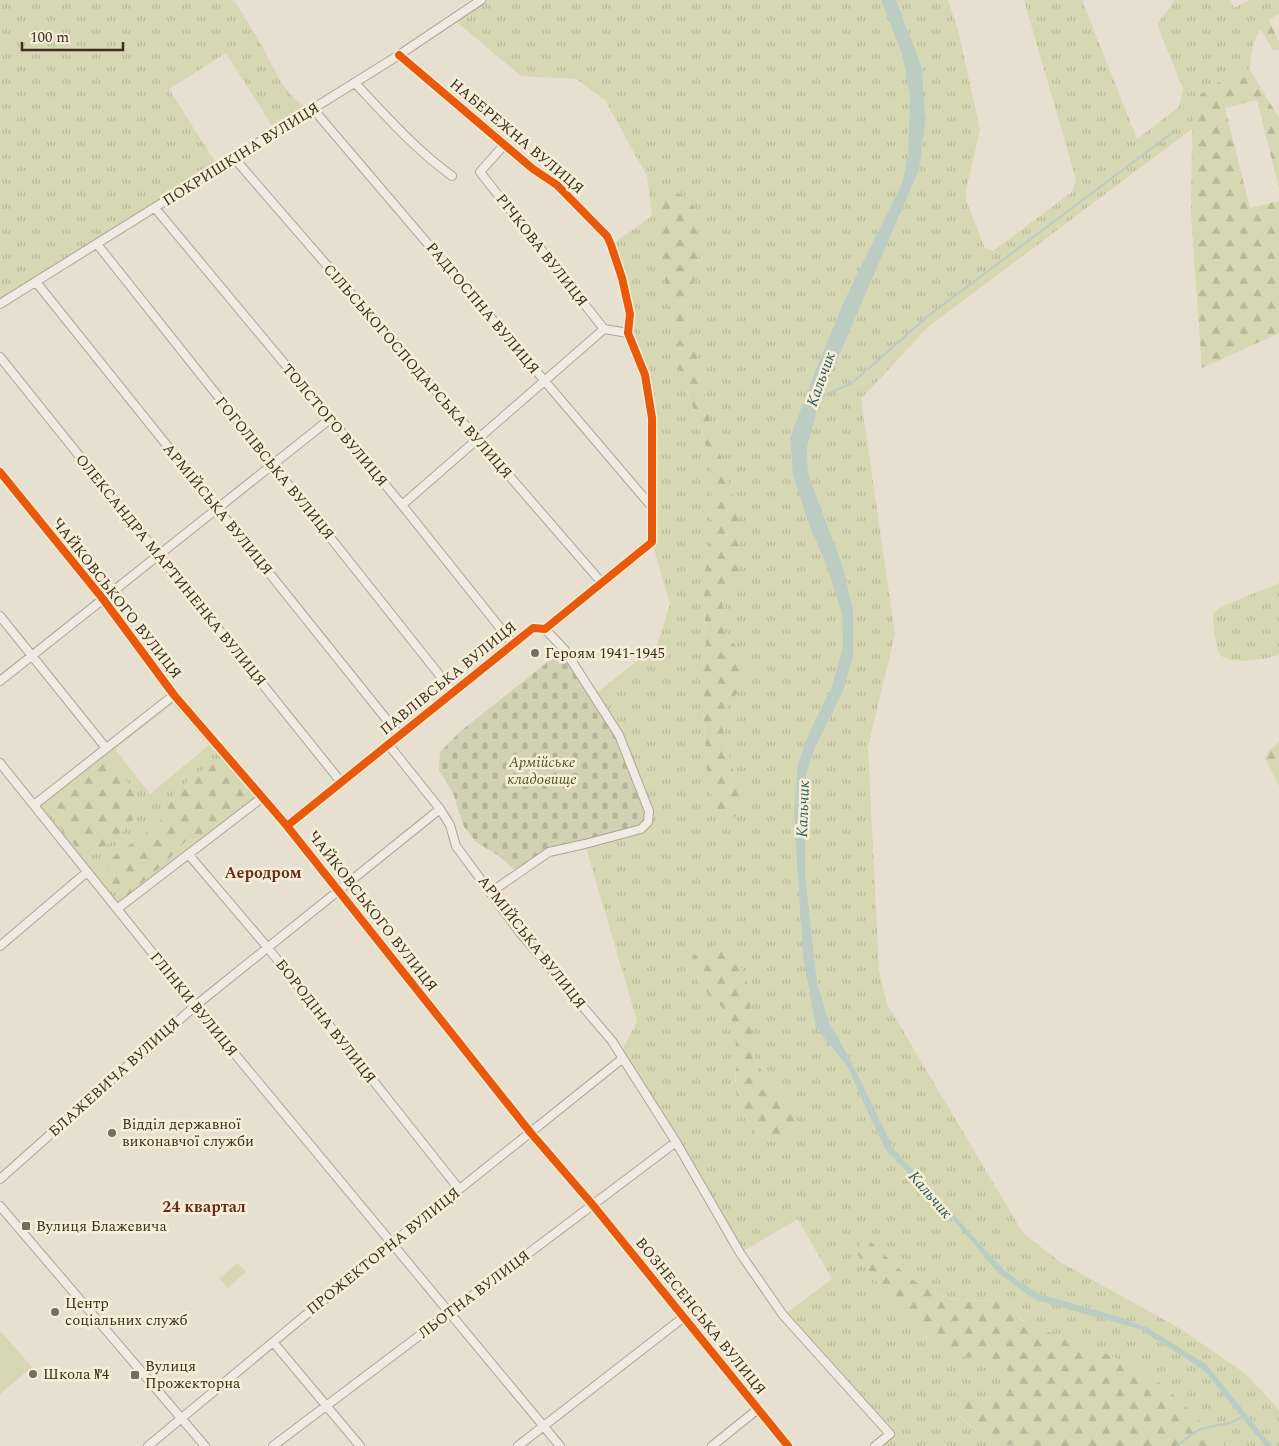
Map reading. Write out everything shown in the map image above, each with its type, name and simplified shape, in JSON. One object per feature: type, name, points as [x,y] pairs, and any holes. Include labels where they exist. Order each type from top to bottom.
[{"type":"street","name":"ПОКРИШКІНА ВУЛИЦЯ","points":[[0,304],[313,109],[481,0]]},
{"type":"street","name":"НАБЕРЕЖНА ВУЛИЦЯ","points":[[400,54],[504,145],[557,185],[607,236],[622,278],[630,314],[628,333],[644,375],[652,418],[652,507]]},
{"type":"street","points":[[355,82],[408,140],[430,160],[452,176]]},
{"type":"street","name":"РАДГОСПНА ВУЛИЦЯ","points":[[313,109],[652,507]]},
{"type":"street","name":"РІЧКОВА ВУЛИЦЯ","points":[[504,145],[480,172],[604,329]]},
{"type":"street","name":"СІЛЬСЬКОГОСПОДАРСЬКА ВУЛИЦЯ","points":[[234,158],[602,584]]},
{"type":"street","name":"ТОЛСТОГО ВУЛИЦЯ","points":[[155,208],[402,505],[513,644]]},
{"type":"street","name":"ГОГОЛІВСЬКА ВУЛИЦЯ","points":[[97,244],[453,692]]},
{"type":"street","name":"АРМІЙСЬКА ВУЛИЦЯ","points":[[36,282],[399,735]]},
{"type":"street","points":[[402,505],[604,329],[628,333]]},
{"type":"street","name":"ОЛЕКСАНДРА МАРТИНЕНКА ВУЛИЦЯ","points":[[0,357],[341,782]]},
{"type":"street","points":[[0,681],[330,419]]},
{"type":"street","name":"ЧАЙКОВСЬКОГО ВУЛИЦЯ","points":[[0,472],[103,599],[174,695],[287,826],[530,1132],[592,1204]]},
{"type":"street","name":"ПАВЛІВСЬКА ВУЛИЦЯ","points":[[287,826],[532,628],[545,630],[652,542],[652,507]]},
{"type":"street","points":[[0,616],[106,748]]},
{"type":"street","points":[[491,892],[549,852],[641,829],[648,822],[649,811],[619,735],[564,649],[545,630]]},
{"type":"street","points":[[34,805],[174,695]]},
{"type":"street","name":"АРМІЙСЬКА ВУЛИЦЯ","points":[[388,744],[440,809],[450,825],[456,846],[548,966],[612,1040],[622,1059],[676,1142]]},
{"type":"street","name":"ГЛІНКИ ВУЛИЦЯ","points":[[0,763],[195,1006],[560,1446]]},
{"type":"street","points":[[118,910],[263,797]]},
{"type":"street","name":"БЛАЖЕВИЧА ВУЛИЦЯ","points":[[0,1179],[195,1006],[440,809]]},
{"type":"street","name":"БОРОДІНА ВУЛИЦЯ","points":[[189,855],[268,948],[459,1189]]},
{"type":"street","points":[[0,946],[87,872]]},
{"type":"street","name":"ПРОЖЕКТОРНА ВУЛИЦЯ","points":[[148,1446],[391,1244],[622,1059]]},
{"type":"street","points":[[676,1142],[740,1253],[783,1315],[890,1434],[875,1446]]},
{"type":"street","name":"ЛЬОТНА ВУЛИЦЯ","points":[[273,1446],[676,1142]]},
{"type":"street","name":"ВОЗНЕСЕНСЬКА ВУЛИЦЯ","points":[[592,1204],[788,1446]]},
{"type":"street","points":[[0,1206],[205,1446]]},
{"type":"street","points":[[518,1446],[684,1318]]},
{"type":"street","points":[[273,1342],[360,1446]]},
{"type":"street","points":[[712,1446],[758,1409]]},
{"type":"green space","points":[[0,0],[234,0],[280,80],[290,94],[309,111],[276,132],[226,53],[169,89],[219,168],[0,304]]},
{"type":"green space","points":[[481,0],[881,0],[902,54],[910,96],[908,153],[903,181],[845,299],[790,438],[842,614],[843,647],[832,686],[809,733],[798,763],[803,956],[830,1046],[848,1067],[885,1149],[957,1224],[997,1272],[1029,1296],[1139,1329],[1196,1365],[1206,1373],[1265,1446],[1225,1446],[1177,1398],[1157,1381],[1129,1364],[1095,1349],[1026,1324],[1019,1316],[1016,1306],[1000,1296],[968,1301],[947,1297],[917,1284],[899,1269],[860,1259],[903,1313],[942,1349],[959,1357],[986,1358],[998,1361],[1010,1374],[1010,1382],[999,1398],[983,1398],[973,1394],[958,1396],[955,1405],[957,1413],[973,1428],[996,1440],[1015,1446],[875,1446],[889,1434],[783,1315],[832,1279],[798,1219],[740,1253],[620,1055],[637,1021],[585,844],[594,695],[657,645],[670,604],[652,542],[652,418],[645,375],[628,333],[630,314],[611,245],[652,216],[647,176],[605,100],[576,79],[521,76],[453,19]],"holes":[[[670,191],[687,197],[701,248],[690,302],[690,325],[710,420],[735,503],[735,580],[723,600],[721,615],[725,632],[745,658],[732,699],[724,711],[722,725],[730,762],[735,774],[743,784],[722,816],[716,810],[711,800],[703,707],[703,665],[706,640],[704,618],[705,572],[709,552],[712,480],[709,455],[687,393],[669,310],[655,209]],[[743,971],[750,1002],[750,1023],[755,1059],[763,1074],[786,1096],[735,1082],[737,1050],[734,1026],[726,1011],[704,990]]]},
{"type":"green space","points":[[896,0],[948,0],[958,30],[980,130],[966,190],[966,200],[985,248],[993,251],[1072,192],[1076,180],[1024,0],[1082,0],[1137,139],[1179,107],[1183,89],[1157,24],[1175,0],[1230,0],[1234,8],[1250,0],[1279,0],[1279,14],[1265,24],[1256,37],[1250,70],[1231,74],[1200,95],[1192,129],[928,327],[861,399],[895,634],[868,747],[879,971],[887,1004],[1023,1233],[1060,1262],[1179,1328],[1246,1374],[1279,1410],[1279,1446],[1272,1446],[1207,1365],[1116,1316],[1037,1293],[1004,1270],[894,1149],[849,1057],[829,1022],[817,983],[805,873],[806,776],[814,750],[843,691],[853,657],[853,609],[843,567],[808,473],[807,448],[819,402],[919,170],[922,67]]},
{"type":"green space","points":[[1268,19],[1279,41],[1279,50],[1273,50],[1260,28]]},
{"type":"green space","points":[[1250,70],[1279,118],[1279,188],[1257,100],[1225,108],[1250,208],[1279,201],[1279,333],[1202,368],[1191,215],[1192,129],[1200,95],[1231,74]]},
{"type":"green space","points":[[670,191],[687,197],[694,206],[700,229],[701,248],[690,302],[690,325],[710,420],[735,503],[739,536],[739,567],[735,580],[723,600],[721,615],[725,632],[745,658],[747,669],[743,685],[724,711],[722,725],[730,762],[735,774],[743,784],[747,796],[745,808],[739,815],[730,818],[722,816],[716,810],[711,800],[707,771],[703,707],[703,665],[706,640],[703,592],[709,552],[712,480],[709,455],[678,365],[673,341],[655,209],[657,199],[664,192]]},
{"type":"green space","points":[[1279,583],[1279,655],[1239,661],[1224,658],[1219,652],[1216,642],[1213,620],[1215,612],[1226,605]]},
{"type":"green space","name":"Армійське кладовище","points":[[564,649],[619,735],[649,811],[641,829],[549,852],[519,874],[499,856],[476,842],[464,827],[453,793],[439,770],[440,752],[462,730]]},
{"type":"green space","points":[[174,698],[260,797],[118,907],[36,806]],"holes":[[[173,704],[209,745],[150,794],[115,749]]]},
{"type":"green space","points":[[1279,742],[1279,786],[1265,758],[1267,753]]},
{"type":"green space","points":[[104,761],[111,763],[117,768],[135,791],[140,803],[134,818],[119,835],[102,848],[86,852],[76,847],[71,841],[56,821],[51,808],[65,790]]},
{"type":"green space","points":[[220,761],[232,771],[242,786],[245,794],[241,806],[208,831],[186,841],[165,863],[124,896],[113,886],[108,877],[109,863],[112,858],[141,838],[162,819],[171,798],[187,782],[208,766]]},
{"type":"green space","points":[[714,945],[728,951],[737,961],[743,972],[750,1000],[753,1044],[758,1066],[789,1099],[796,1111],[796,1126],[781,1143],[766,1140],[759,1135],[752,1129],[742,1113],[736,1091],[736,1044],[732,1020],[700,985],[692,970],[694,955],[703,948]]},
{"type":"green space","points":[[861,1242],[871,1242],[911,1279],[934,1293],[947,1298],[968,1301],[984,1301],[1006,1297],[1013,1302],[1019,1316],[1026,1324],[1095,1349],[1129,1364],[1157,1381],[1177,1398],[1225,1446],[1015,1446],[990,1438],[957,1413],[953,1406],[954,1400],[961,1394],[967,1393],[983,1398],[999,1398],[1010,1382],[1008,1370],[998,1361],[992,1359],[953,1355],[929,1339],[903,1313],[860,1259],[858,1246]]},
{"type":"green space","points":[[238,1263],[246,1272],[228,1288],[219,1278]]},
{"type":"green space","points":[[0,1331],[32,1367],[0,1394]]},
{"type":"water","name":"Кальчик","points":[[881,0],[896,0],[922,67],[925,122],[919,170],[819,402],[807,448],[808,473],[843,567],[853,609],[853,657],[843,691],[814,750],[806,776],[805,873],[817,983],[829,1022],[849,1057],[894,1149],[1004,1270],[1037,1293],[1116,1316],[1148,1328],[1207,1365],[1272,1446],[1265,1446],[1206,1373],[1196,1365],[1139,1329],[1039,1301],[1029,1296],[997,1272],[957,1224],[885,1149],[848,1067],[816,1028],[803,956],[794,813],[798,763],[809,733],[832,686],[843,647],[842,614],[828,569],[807,519],[793,475],[790,438],[845,299],[903,181],[908,153],[910,96],[902,54]]},
{"type":"waterway","name":"Кальчик","points":[[821,397],[852,383],[928,316],[1172,133]]},
{"type":"waterway","points":[[1177,1446],[1199,1430],[1234,1421],[1243,1415]]},
{"type":"cycle path","points":[[287,826],[533,628],[545,629],[652,542],[652,418],[645,375],[628,333],[630,314],[622,278],[607,236],[557,185],[533,169],[399,55]]},
{"type":"cycle path","points":[[0,472],[103,599],[174,695],[287,826],[530,1132],[592,1204],[788,1446]]},
{"type":"place","name":"Героям 1941-1945","points":[[535,653]]},
{"type":"place","name":"Відділ державної виконавчої служби","points":[[112,1133]]},
{"type":"place","name":"Вулиця Блажевича","points":[[26,1226]]},
{"type":"place","name":"Центр соціальних служб","points":[[55,1312]]},
{"type":"place","name":"Школа №4","points":[[33,1374]]},
{"type":"place","name":"Вулиця Прожекторна","points":[[135,1375]]},
{"type":"district","name":"Аеродром","points":[[263,872]]},
{"type":"district","name":"24 квартал","points":[[204,1206]]}]
